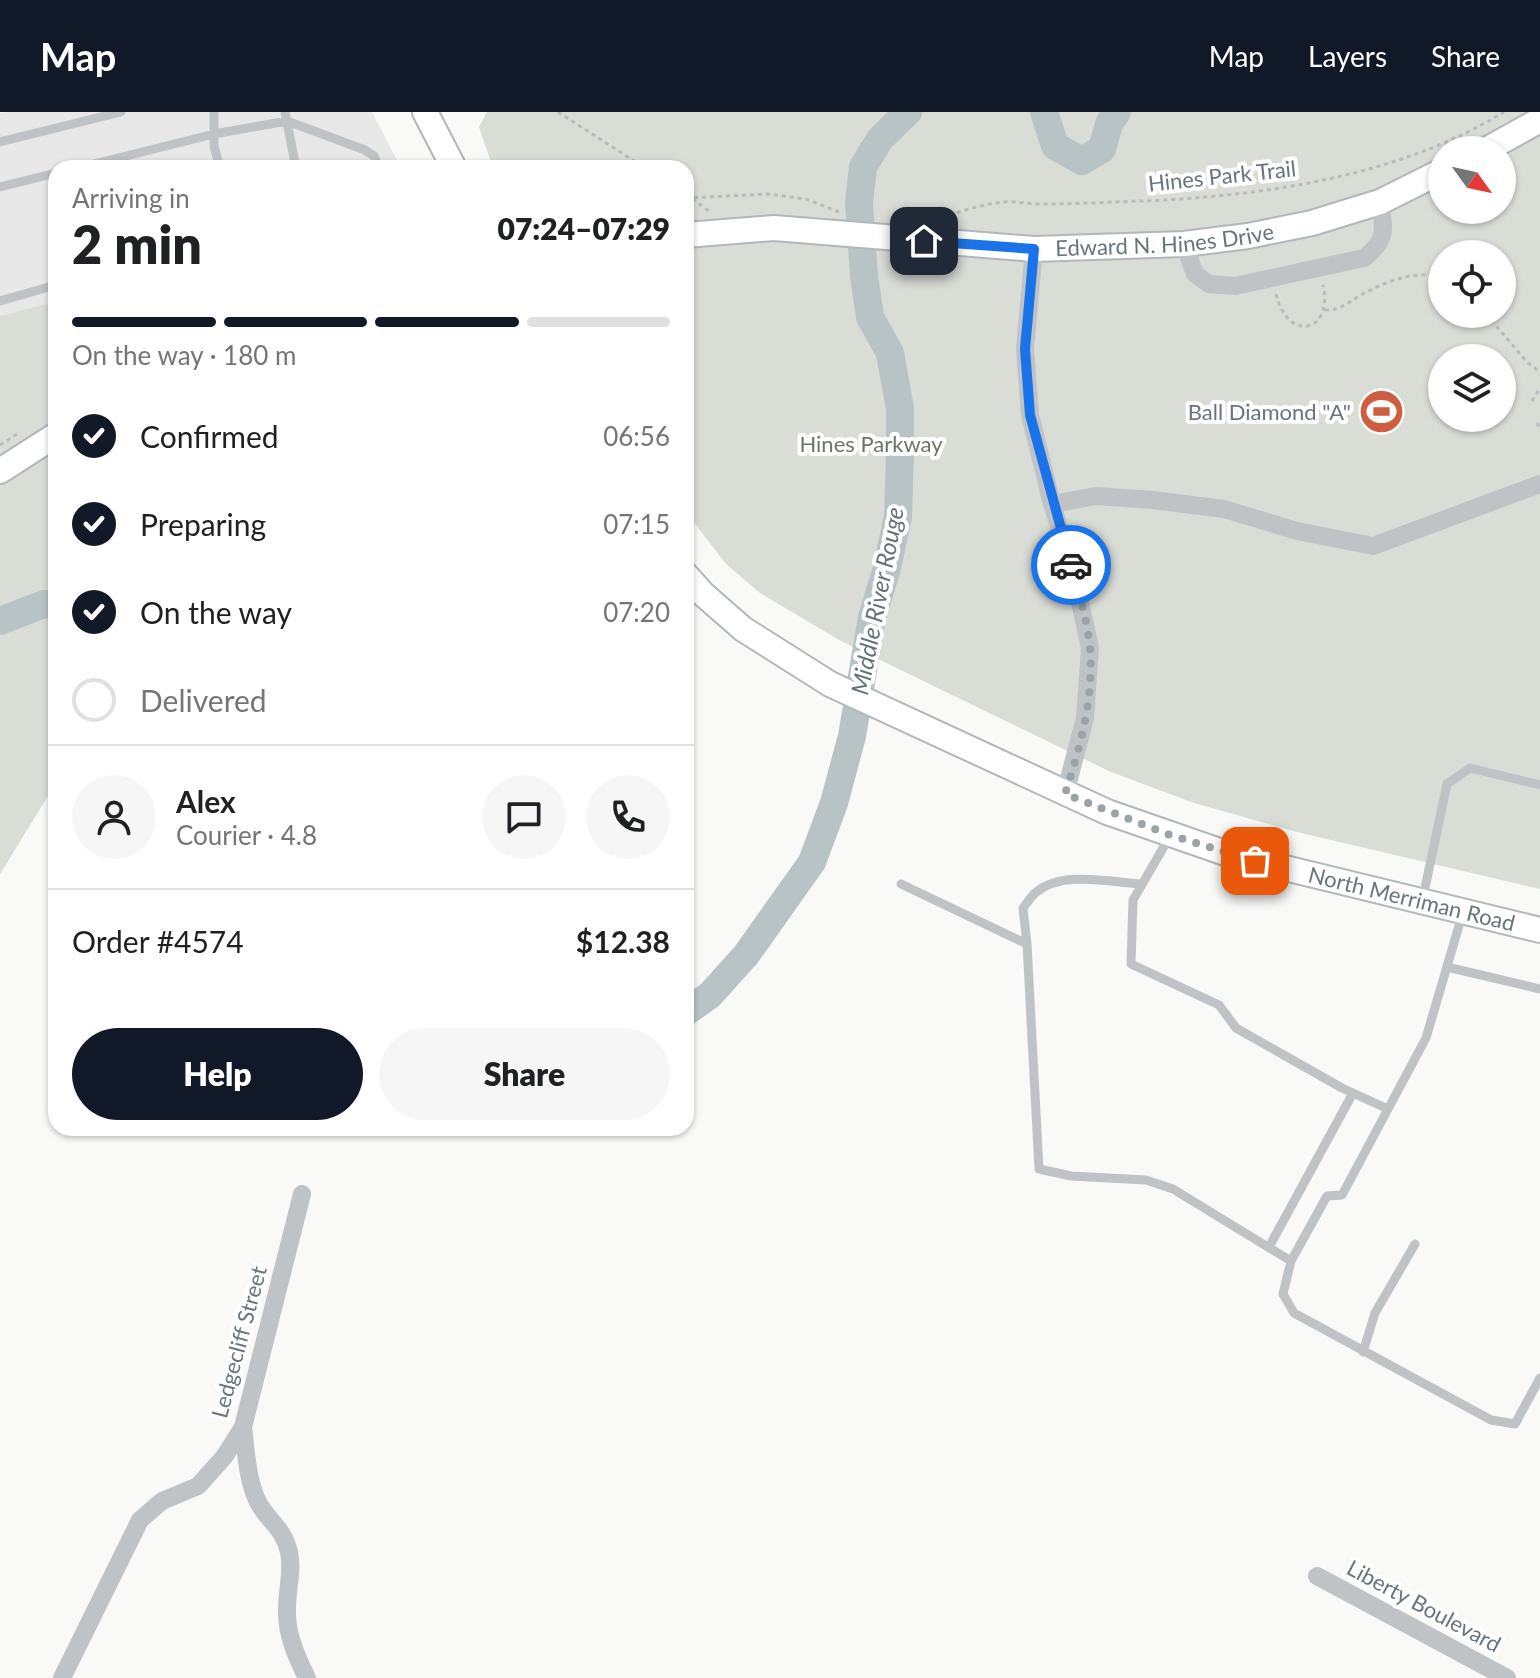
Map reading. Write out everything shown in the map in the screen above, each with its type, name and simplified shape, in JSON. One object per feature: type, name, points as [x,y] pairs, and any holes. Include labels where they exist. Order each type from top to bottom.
[{"type":"main road","points":[[425,112],[450,160]]},
{"type":"main road","points":[[1511,136],[1540,120]]},
{"type":"main road","name":"Edward N. Hines Drive","points":[[694,234],[774,228],[855,235],[928,230],[1034,249],[1184,244],[1248,236],[1312,223],[1380,202],[1428,178]]},
{"type":"main road","points":[[0,471],[48,440]]},
{"type":"main road","name":"North Merriman Road","points":[[694,584],[743,629],[830,684],[1065,794],[1231,855],[1540,930]]},
{"type":"street","points":[[1184,244],[1195,274],[1209,284],[1235,286],[1364,258],[1377,248],[1385,233],[1380,202]]},
{"type":"street","points":[[1034,249],[1025,349],[1030,415],[1075,579],[1090,648],[1085,718],[1065,794]]},
{"type":"street","points":[[1052,504],[1096,496],[1167,501],[1224,509],[1297,531],[1373,546],[1540,484]]},
{"type":"street","name":"Ledgecliff Street","points":[[62,1678],[140,1520],[162,1501],[198,1486],[224,1457],[243,1427],[302,1194]]},
{"type":"street","points":[[243,1427],[249,1471],[258,1502],[278,1526],[289,1552],[291,1571],[287,1620],[290,1638],[307,1678]]},
{"type":"street","name":"Liberty Boulevard","points":[[1317,1576],[1507,1678]]},
{"type":"lane","points":[[0,142],[121,112]]},
{"type":"lane","points":[[214,112],[214,146],[218,160]]},
{"type":"lane","points":[[286,116],[294,160]]},
{"type":"lane","points":[[110,160],[286,116],[374,156],[376,160]]},
{"type":"lane","points":[[0,187],[48,175]]},
{"type":"lane","points":[[0,301],[48,287]]},
{"type":"lane","points":[[1422,902],[1447,784],[1470,768],[1540,785]]},
{"type":"lane","points":[[1170,835],[1133,900],[1131,964],[1219,1005],[1236,1028],[1388,1109]]},
{"type":"lane","points":[[1141,884],[1056,882],[1035,893],[1023,908],[1039,1169],[1071,1176],[1146,1180],[1173,1189],[1291,1261]]},
{"type":"lane","points":[[901,884],[1027,944]]},
{"type":"lane","points":[[1463,912],[1426,1038],[1342,1195],[1327,1196],[1291,1261],[1283,1294],[1294,1313],[1500,1423],[1515,1424],[1540,1378]]},
{"type":"lane","points":[[1447,967],[1540,989]]},
{"type":"lane","points":[[1269,1247],[1353,1093]]},
{"type":"lane","points":[[1363,1352],[1375,1313],[1415,1244]]},
{"type":"path","points":[[558,112],[633,160]]},
{"type":"path","name":"Hines Park Trail","points":[[928,230],[1005,202],[1039,204],[1178,199],[1261,192],[1330,179],[1473,131],[1504,112]]},
{"type":"path","points":[[694,198],[768,194],[806,199],[841,213]]},
{"type":"path","points":[[1325,310],[1335,311],[1360,295],[1404,276],[1428,273]]},
{"type":"path","points":[[1276,294],[1285,318],[1297,326],[1308,325],[1319,319],[1325,310],[1322,281]]},
{"type":"path","points":[[1498,328],[1527,362],[1540,372]]},
{"type":"path","points":[[1532,401],[1540,388]]},
{"type":"path","points":[[1537,423],[1540,429]]},
{"type":"shaded area","points":[[372,112],[397,160],[48,160],[48,303],[0,316],[0,113]]},
{"type":"green space","name":"Hines Parkway","points":[[487,112],[1540,112],[1540,889],[1297,832],[1194,803],[1111,772],[841,641],[760,593],[726,564],[694,522],[694,160],[490,160],[479,127]]},
{"type":"green space","points":[[48,303],[48,796],[0,874],[0,316]]},
{"type":"waterway","name":"Middle River Rouge","points":[[694,1006],[710,995],[746,955],[812,862],[834,803],[852,736],[872,617],[898,516],[900,453],[900,409],[890,353],[870,317],[859,203],[863,167],[880,139],[908,112]]},
{"type":"waterway","name":"Middle River Rouge","points":[[1044,112],[1055,146],[1082,161],[1102,149],[1109,124],[1117,112]]},
{"type":"waterway","name":"Middle River Rouge","points":[[0,621],[48,604]]},
{"type":"way so far","points":[[1071,565],[1090,648],[1090,665],[1085,718],[1065,794],[1170,835],[1255,861]]},
{"type":"place","name":"Ball Diamond \"A\"","points":[[1382,412]]},
{"type":"route","points":[[924,241],[1034,249],[1025,349],[1030,415],[1071,565]]}]
